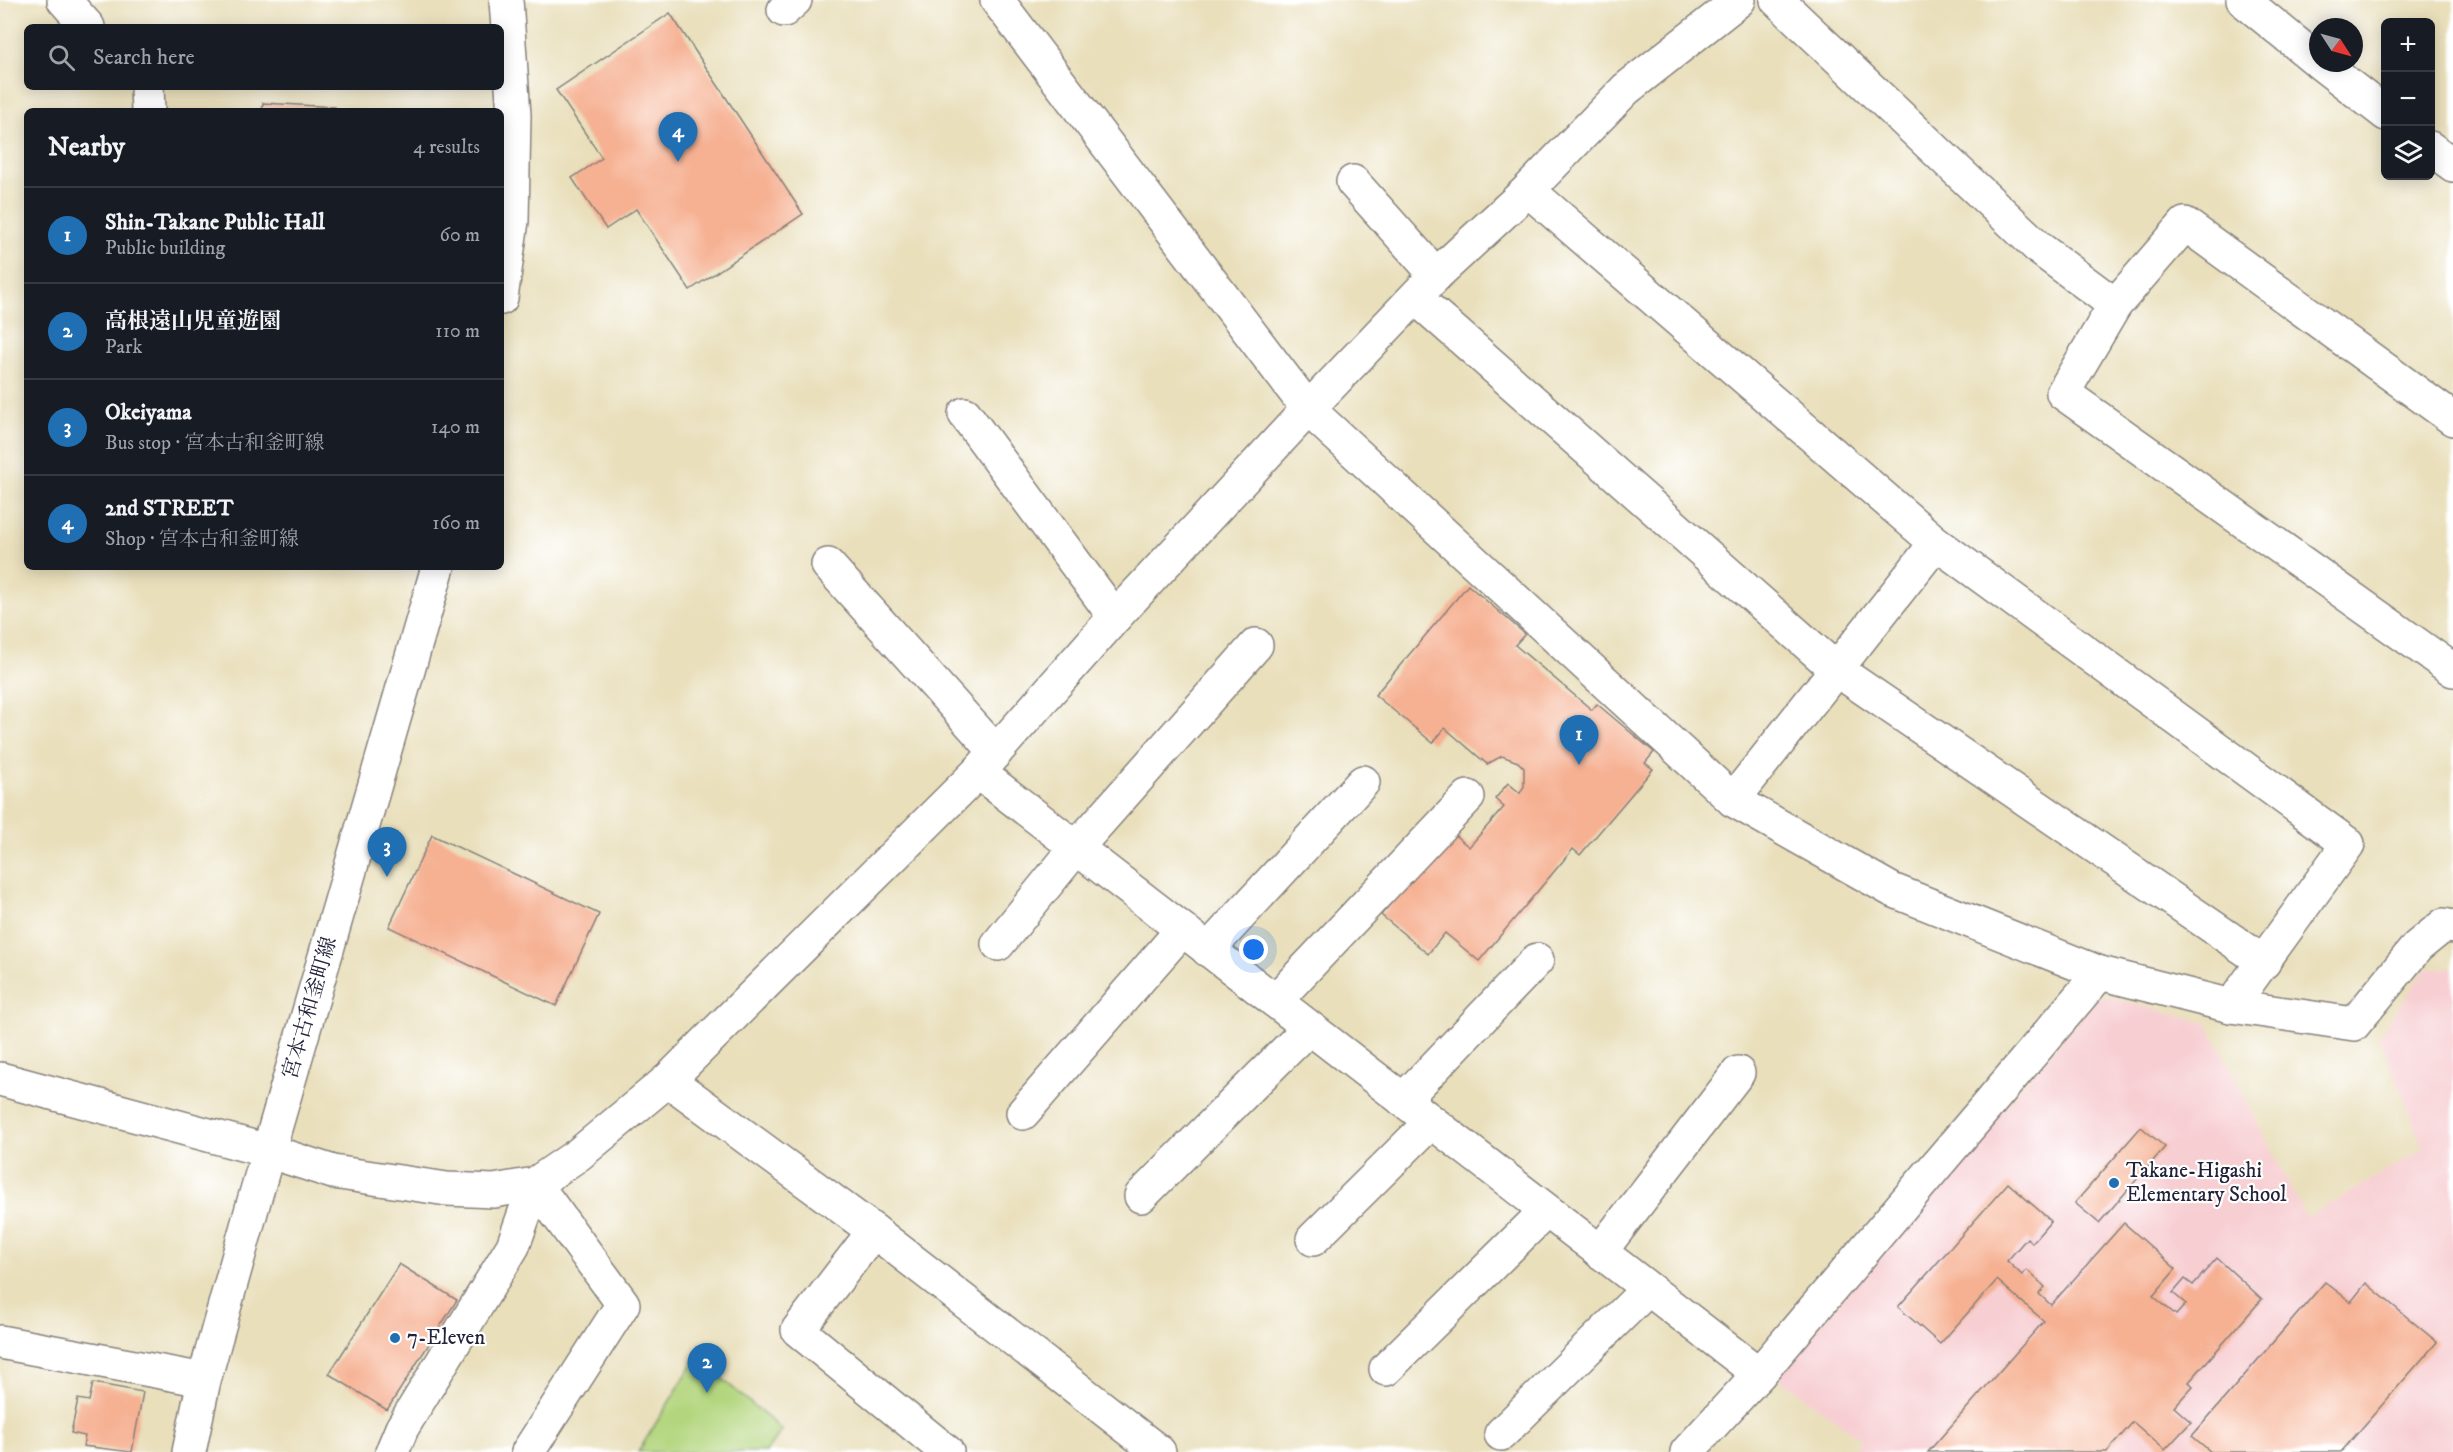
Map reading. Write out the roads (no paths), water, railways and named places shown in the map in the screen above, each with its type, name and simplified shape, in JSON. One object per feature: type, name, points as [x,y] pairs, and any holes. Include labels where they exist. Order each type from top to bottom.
[{"type":"street","points":[[64,0],[85,24]]},
{"type":"street","points":[[504,269],[512,221],[514,115],[506,0]]},
{"type":"street","points":[[997,0],[1308,409],[1733,800],[1892,890],[2100,973],[2231,1006],[2354,1024],[2417,947],[2444,925],[2453,927]]},
{"type":"street","points":[[0,1080],[268,1151],[333,1172],[447,1189],[494,1191],[535,1184],[579,1154],[668,1080],[987,762],[1115,616],[1308,409],[1426,287],[1528,189],[1626,89],[1739,0]]},
{"type":"street","points":[[1777,0],[2040,249],[2115,305]]},
{"type":"street","points":[[2243,0],[2309,54]]},
{"type":"street","points":[[2332,72],[2381,111]]},
{"type":"street","points":[[147,90],[148,108]]},
{"type":"street","points":[[2435,152],[2453,165]]},
{"type":"street","points":[[1353,182],[1426,287],[1837,670],[2264,963]]},
{"type":"street","points":[[1528,189],[1936,543],[2348,844],[2231,1006]]},
{"type":"street","points":[[2453,419],[2185,224],[2115,305],[2062,393],[2453,670]]},
{"type":"street","points":[[965,414],[1115,616]]},
{"type":"street","points":[[1733,800],[1936,543]]},
{"type":"street","points":[[828,566],[987,762],[1076,848],[1759,1374]]},
{"type":"street","name":"宮本古和釜町線","points":[[189,1452],[204,1380],[268,1151],[437,570]]},
{"type":"street","points":[[998,944],[1076,848],[1256,645]]},
{"type":"street","points":[[1208,950],[1363,782]]},
{"type":"street","points":[[1275,1002],[1468,797]]},
{"type":"street","points":[[1023,1113],[1182,930]]},
{"type":"street","points":[[1403,1100],[1537,960]]},
{"type":"street","points":[[1687,1452],[1759,1374],[2100,973]]},
{"type":"street","points":[[1141,1196],[1309,1028]]},
{"type":"street","points":[[1600,1251],[1738,1073]]},
{"type":"street","points":[[668,1080],[874,1231],[1159,1452]]},
{"type":"street","points":[[1313,1239],[1431,1122]]},
{"type":"street","points":[[393,1452],[402,1428],[513,1246],[535,1184]]},
{"type":"street","points":[[528,1452],[623,1304],[535,1184]]},
{"type":"street","points":[[1386,1369],[1546,1211]]},
{"type":"street","points":[[874,1231],[798,1330],[947,1452]]},
{"type":"street","points":[[1502,1434],[1648,1289]]},
{"type":"street","points":[[0,1342],[204,1380]]},
{"type":"place","name":"2nd STREET","points":[[678,162]]},
{"type":"place","name":"Shin-Takane Public Hall","points":[[1579,765]]},
{"type":"place","name":"Okeiyama","points":[[387,877]]},
{"type":"place","name":"Takane-Higashi Elementary School","points":[[2114,1183]]},
{"type":"place","name":"7-Eleven","points":[[395,1338]]},
{"type":"place","name":"高根遠山児童遊園","points":[[707,1393]]}]
